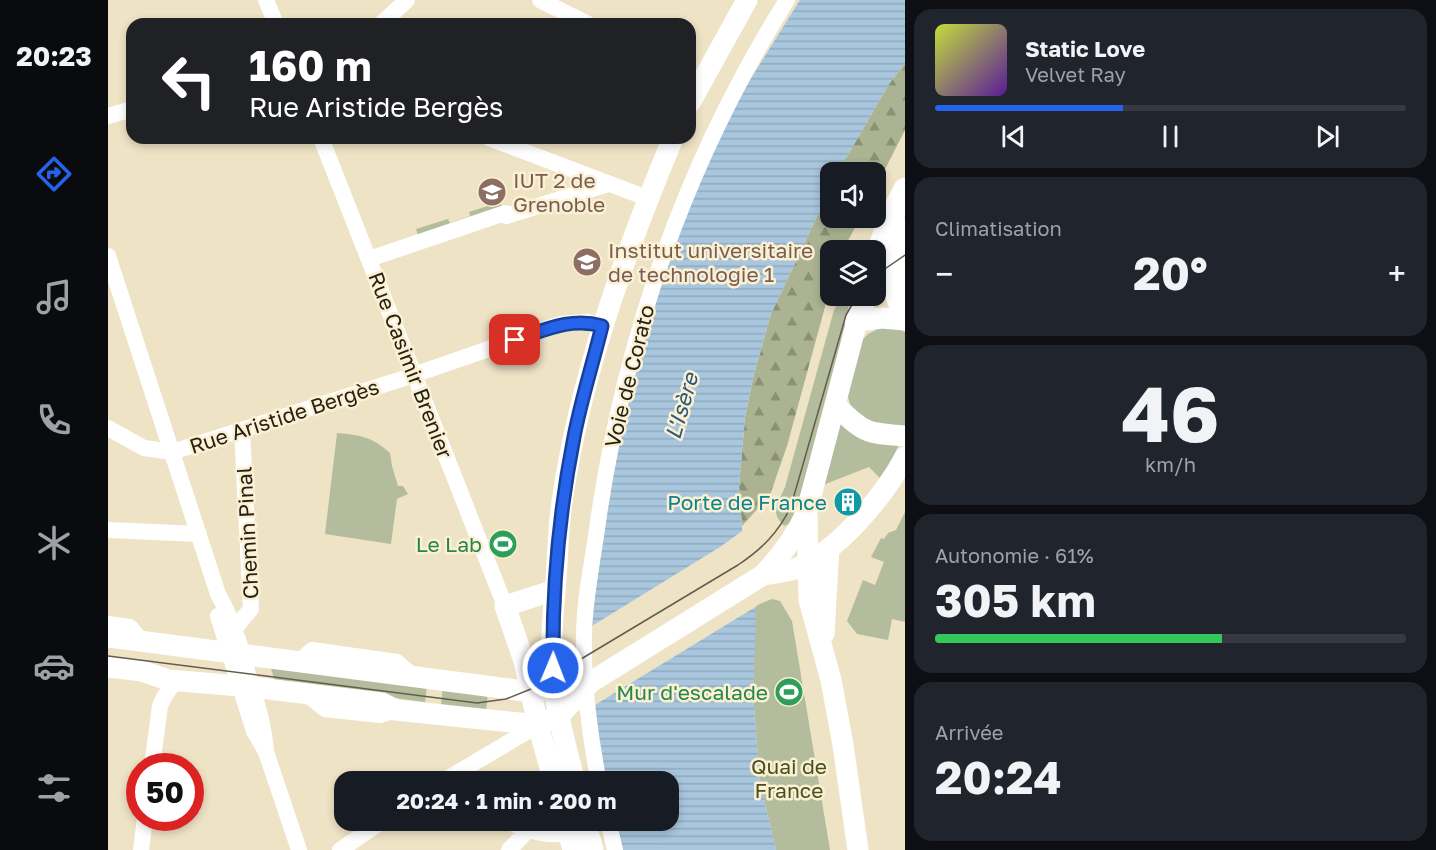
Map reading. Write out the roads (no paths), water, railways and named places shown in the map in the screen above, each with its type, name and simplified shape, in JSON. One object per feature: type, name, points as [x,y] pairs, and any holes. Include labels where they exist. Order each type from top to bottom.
[{"type":"highway","points":[[883,240],[891,217],[905,190]]},
{"type":"highway","points":[[905,230],[894,255],[892,272],[894,288],[905,314]]},
{"type":"highway","points":[[857,321],[862,306]]},
{"type":"main road","points":[[696,77],[747,0]]},
{"type":"main road","points":[[572,771],[554,688],[552,655],[562,504],[572,446],[602,326],[647,198],[670,144]]},
{"type":"main road","points":[[108,667],[142,671],[176,681],[382,703],[396,710],[538,725],[559,716],[585,685],[773,569],[793,539],[807,511],[857,321],[882,318],[905,320]]},
{"type":"main road","points":[[835,405],[863,430],[872,434],[905,436]]},
{"type":"main road","points":[[773,569],[794,569],[808,563],[829,548],[866,513],[894,478],[905,457]]},
{"type":"main road","points":[[807,511],[809,600],[824,650],[843,745],[858,850]]},
{"type":"main road","points":[[824,650],[829,548]]},
{"type":"main road","points":[[551,771],[524,661],[503,599],[555,590]]},
{"type":"main road","points":[[108,637],[532,692],[585,685]]},
{"type":"street","points":[[266,0],[274,18]]},
{"type":"street","points":[[387,18],[406,0]]},
{"type":"street","points":[[540,0],[576,18]]},
{"type":"street","name":"Voie de Corato","points":[[597,771],[584,635],[599,512],[622,395],[654,282],[687,191],[722,115],[751,60],[787,0]]},
{"type":"street","points":[[108,116],[126,111]]},
{"type":"street","name":"Rue Casimir Brenier","points":[[323,144],[503,599]]},
{"type":"street","points":[[505,144],[647,198]]},
{"type":"street","points":[[369,259],[505,214],[608,184]]},
{"type":"street","points":[[108,256],[218,594],[228,612],[234,630],[236,654]]},
{"type":"street","name":"Rue Aristide Bergès","points":[[172,452],[415,374],[560,324],[587,322],[602,326]]},
{"type":"street","points":[[108,428],[144,448],[172,452]]},
{"type":"street","name":"Chemin Pinal","points":[[234,630],[251,609],[242,430]]},
{"type":"street","points":[[108,530],[199,534]]},
{"type":"street","points":[[218,594],[218,613],[236,654],[246,687],[254,731],[266,752],[299,850]]},
{"type":"street","points":[[108,624],[130,627],[142,641]]},
{"type":"street","points":[[154,753],[160,706],[176,681]]},
{"type":"street","points":[[464,771],[538,725]]},
{"type":"street","points":[[141,850],[143,831]]},
{"type":"street","points":[[340,850],[368,831]]},
{"type":"street","points":[[509,850],[527,831]]},
{"type":"street","points":[[534,831],[578,837]]},
{"type":"street","points":[[611,831],[615,850]]},
{"type":"water","name":"L'Isère","points":[[800,0],[905,0],[905,63],[889,84],[844,162],[820,162],[820,210],[771,314],[753,378],[745,418],[739,486],[744,557],[756,615],[753,694],[760,782],[776,850],[620,850],[615,831],[679,831],[679,771],[602,771],[597,749],[589,639],[615,452],[660,280],[720,128]]},
{"type":"tram line","points":[[886,268],[905,255]]},
{"type":"tram line","points":[[108,656],[477,703],[506,699],[531,689],[738,565],[755,553],[775,532],[791,506],[846,315],[851,306]]},
{"type":"place","name":"IUT 2 de Grenoble","points":[[492,192]]},
{"type":"place","name":"Institut universitaire de technologie 1","points":[[587,262]]},
{"type":"place","name":"Porte de France","points":[[848,502]]},
{"type":"place","name":"Le Lab","points":[[503,544]]},
{"type":"place","name":"Mur d'escalade","points":[[789,692]]},
{"type":"park label","name":"Quai de France","points":[[789,778]]}]
